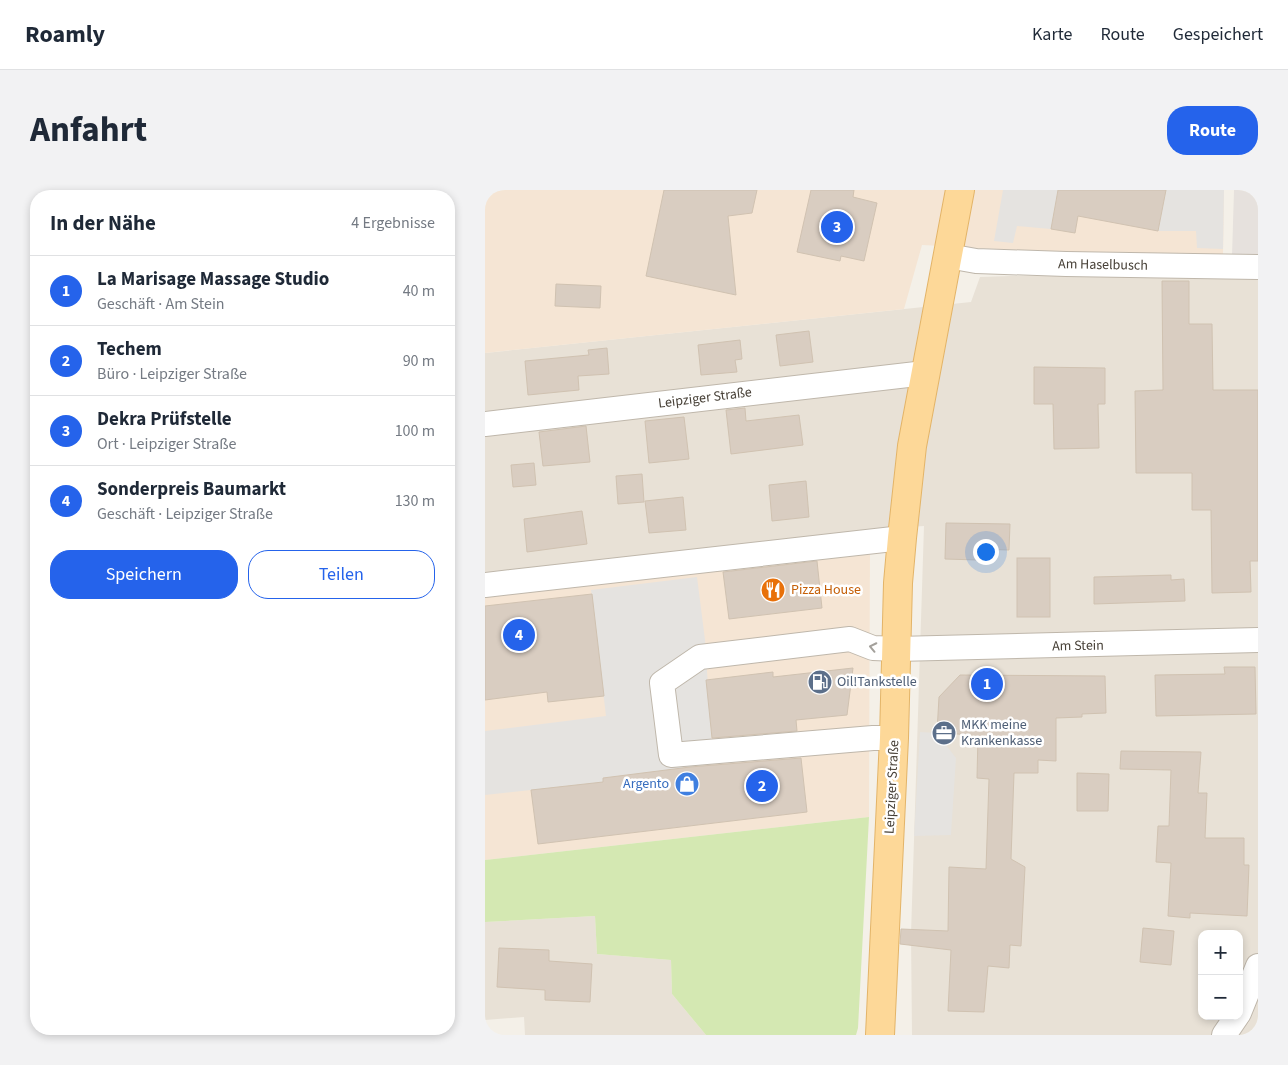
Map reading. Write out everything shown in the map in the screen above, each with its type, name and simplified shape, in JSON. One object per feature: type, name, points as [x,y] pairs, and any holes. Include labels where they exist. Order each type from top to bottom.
[{"type":"main road","name":"Leipziger Straße","points":[[880,1035],[884,738],[897,649],[898,583],[902,538],[912,446],[960,190]]},
{"type":"street","name":"Am Haselbusch","points":[[947,256],[976,261],[1066,264],[1258,266]]},
{"type":"street","name":"Leipziger Straße","points":[[485,424],[925,373]]},
{"type":"street","points":[[485,585],[902,538]]},
{"type":"street","name":"Am Stein","points":[[884,738],[671,755],[662,683],[700,657],[850,639],[873,648],[897,649],[1258,640]]},
{"type":"street","points":[[1243,1003],[1258,966]]},
{"type":"street","points":[[1224,1035],[1234,1020]]},
{"type":"shaded area","points":[[485,190],[1224,190],[1223,254],[1092,254],[922,245],[904,309],[485,353]]},
{"type":"shaded area","points":[[1003,190],[1058,190],[1051,229],[1017,226],[1013,243],[994,241]]},
{"type":"shaded area","points":[[1166,190],[1224,190],[1223,249],[1197,248],[1196,231],[1158,231]]},
{"type":"shaded area","points":[[1234,190],[1258,190],[1258,254],[1232,256]]},
{"type":"shaded area","points":[[1258,276],[1258,1035],[912,1035],[911,934],[924,526],[869,530],[485,577],[485,353],[971,302],[980,277]]},
{"type":"shaded area","points":[[870,552],[869,817],[485,860],[485,593]]},
{"type":"shaded area","points":[[697,577],[705,640],[713,764],[603,778],[603,782],[485,795],[485,731],[606,716],[591,590]]},
{"type":"shaded area","points":[[920,732],[937,733],[956,758],[951,835],[914,836]]},
{"type":"shaded area","points":[[595,916],[597,954],[671,960],[672,994],[706,1035],[525,1035],[524,1017],[485,1020],[485,922]]},
{"type":"green space","points":[[869,817],[858,1028],[856,1035],[706,1035],[672,994],[671,960],[597,954],[595,916],[485,922],[485,860]]},
{"type":"building","points":[[664,190],[757,190],[752,213],[728,216],[736,295],[646,276]]},
{"type":"building","points":[[811,190],[854,190],[853,197],[877,203],[864,261],[841,256],[840,261],[797,252]]},
{"type":"building","points":[[1058,190],[1166,190],[1158,231],[1078,216],[1075,233],[1051,229]]},
{"type":"building","points":[[1162,281],[1189,281],[1189,324],[1212,324],[1213,390],[1258,390],[1258,561],[1250,561],[1251,592],[1212,593],[1211,510],[1192,510],[1192,473],[1136,473],[1135,391],[1163,390]]},
{"type":"building","points":[[556,284],[601,286],[600,308],[555,306]]},
{"type":"building","points":[[809,331],[813,362],[780,366],[776,335]]},
{"type":"building","points":[[740,340],[742,359],[735,360],[737,372],[701,375],[698,345]]},
{"type":"building","points":[[607,348],[609,374],[578,376],[579,390],[528,395],[525,361],[589,355],[588,350]]},
{"type":"building","points":[[1034,367],[1105,368],[1105,404],[1098,404],[1099,448],[1054,449],[1053,404],[1034,404]]},
{"type":"building","points":[[745,408],[746,421],[799,415],[803,445],[731,454],[726,410]]},
{"type":"building","points":[[684,417],[689,459],[649,463],[645,421]]},
{"type":"building","points":[[586,426],[590,462],[543,466],[539,432]]},
{"type":"building","points":[[534,463],[536,485],[513,487],[511,465]]},
{"type":"building","points":[[642,474],[644,502],[618,504],[616,476]]},
{"type":"building","points":[[806,481],[809,517],[772,521],[769,485]]},
{"type":"building","points":[[683,497],[686,530],[649,533],[645,501]]},
{"type":"building","points":[[582,511],[587,544],[527,552],[524,519]]},
{"type":"building","points":[[946,523],[1010,524],[1009,550],[978,549],[978,560],[945,559]]},
{"type":"building","points":[[1017,558],[1050,558],[1050,617],[1017,617]]},
{"type":"building","name":"Pizza House","points":[[817,561],[822,608],[729,619],[723,572]]},
{"type":"building","points":[[1171,575],[1171,580],[1184,579],[1185,601],[1094,604],[1094,577]]},
{"type":"building","points":[[592,594],[604,696],[548,702],[547,692],[485,700],[485,606]]},
{"type":"building","points":[[1224,667],[1255,667],[1256,714],[1156,716],[1155,675],[1225,674]]},
{"type":"building","points":[[853,668],[847,715],[796,720],[797,731],[712,738],[706,680],[773,672],[773,677]]},
{"type":"building","points":[[960,675],[1105,676],[1106,713],[1082,714],[1082,717],[1056,718],[1056,761],[1038,760],[1038,773],[1014,773],[1011,859],[1025,867],[1021,946],[1010,945],[1009,968],[988,966],[984,1012],[948,1011],[951,950],[900,944],[901,929],[948,931],[949,867],[986,869],[989,779],[977,778],[978,736],[937,732],[939,697]]},
{"type":"building","points":[[1121,751],[1201,752],[1198,793],[1207,793],[1205,838],[1244,838],[1244,865],[1249,865],[1247,916],[1190,913],[1190,918],[1168,916],[1171,863],[1156,862],[1158,826],[1169,826],[1171,770],[1120,769]]},
{"type":"building","points":[[801,758],[807,812],[538,844],[531,790],[603,782],[603,778],[690,767]]},
{"type":"building","points":[[1077,773],[1109,774],[1108,811],[1077,811]]},
{"type":"building","points":[[1143,928],[1174,931],[1171,965],[1140,962]]},
{"type":"building","points":[[499,948],[549,950],[549,961],[592,964],[590,1002],[545,1000],[545,990],[497,987]]},
{"type":"place","name":"Dekra Prüfstelle","points":[[837,227]]},
{"type":"place","name":"Pizza House","points":[[773,590]]},
{"type":"place","name":"Sonderpreis Baumarkt","points":[[519,635]]},
{"type":"place","name":"Oil!Tankstelle","points":[[820,682]]},
{"type":"place","name":"La Marisage Massage Studio","points":[[987,684]]},
{"type":"place","name":"MKK meine Krankenkasse","points":[[944,733]]},
{"type":"place","name":"Argento","points":[[687,784]]},
{"type":"place","name":"Techem","points":[[762,786]]}]
